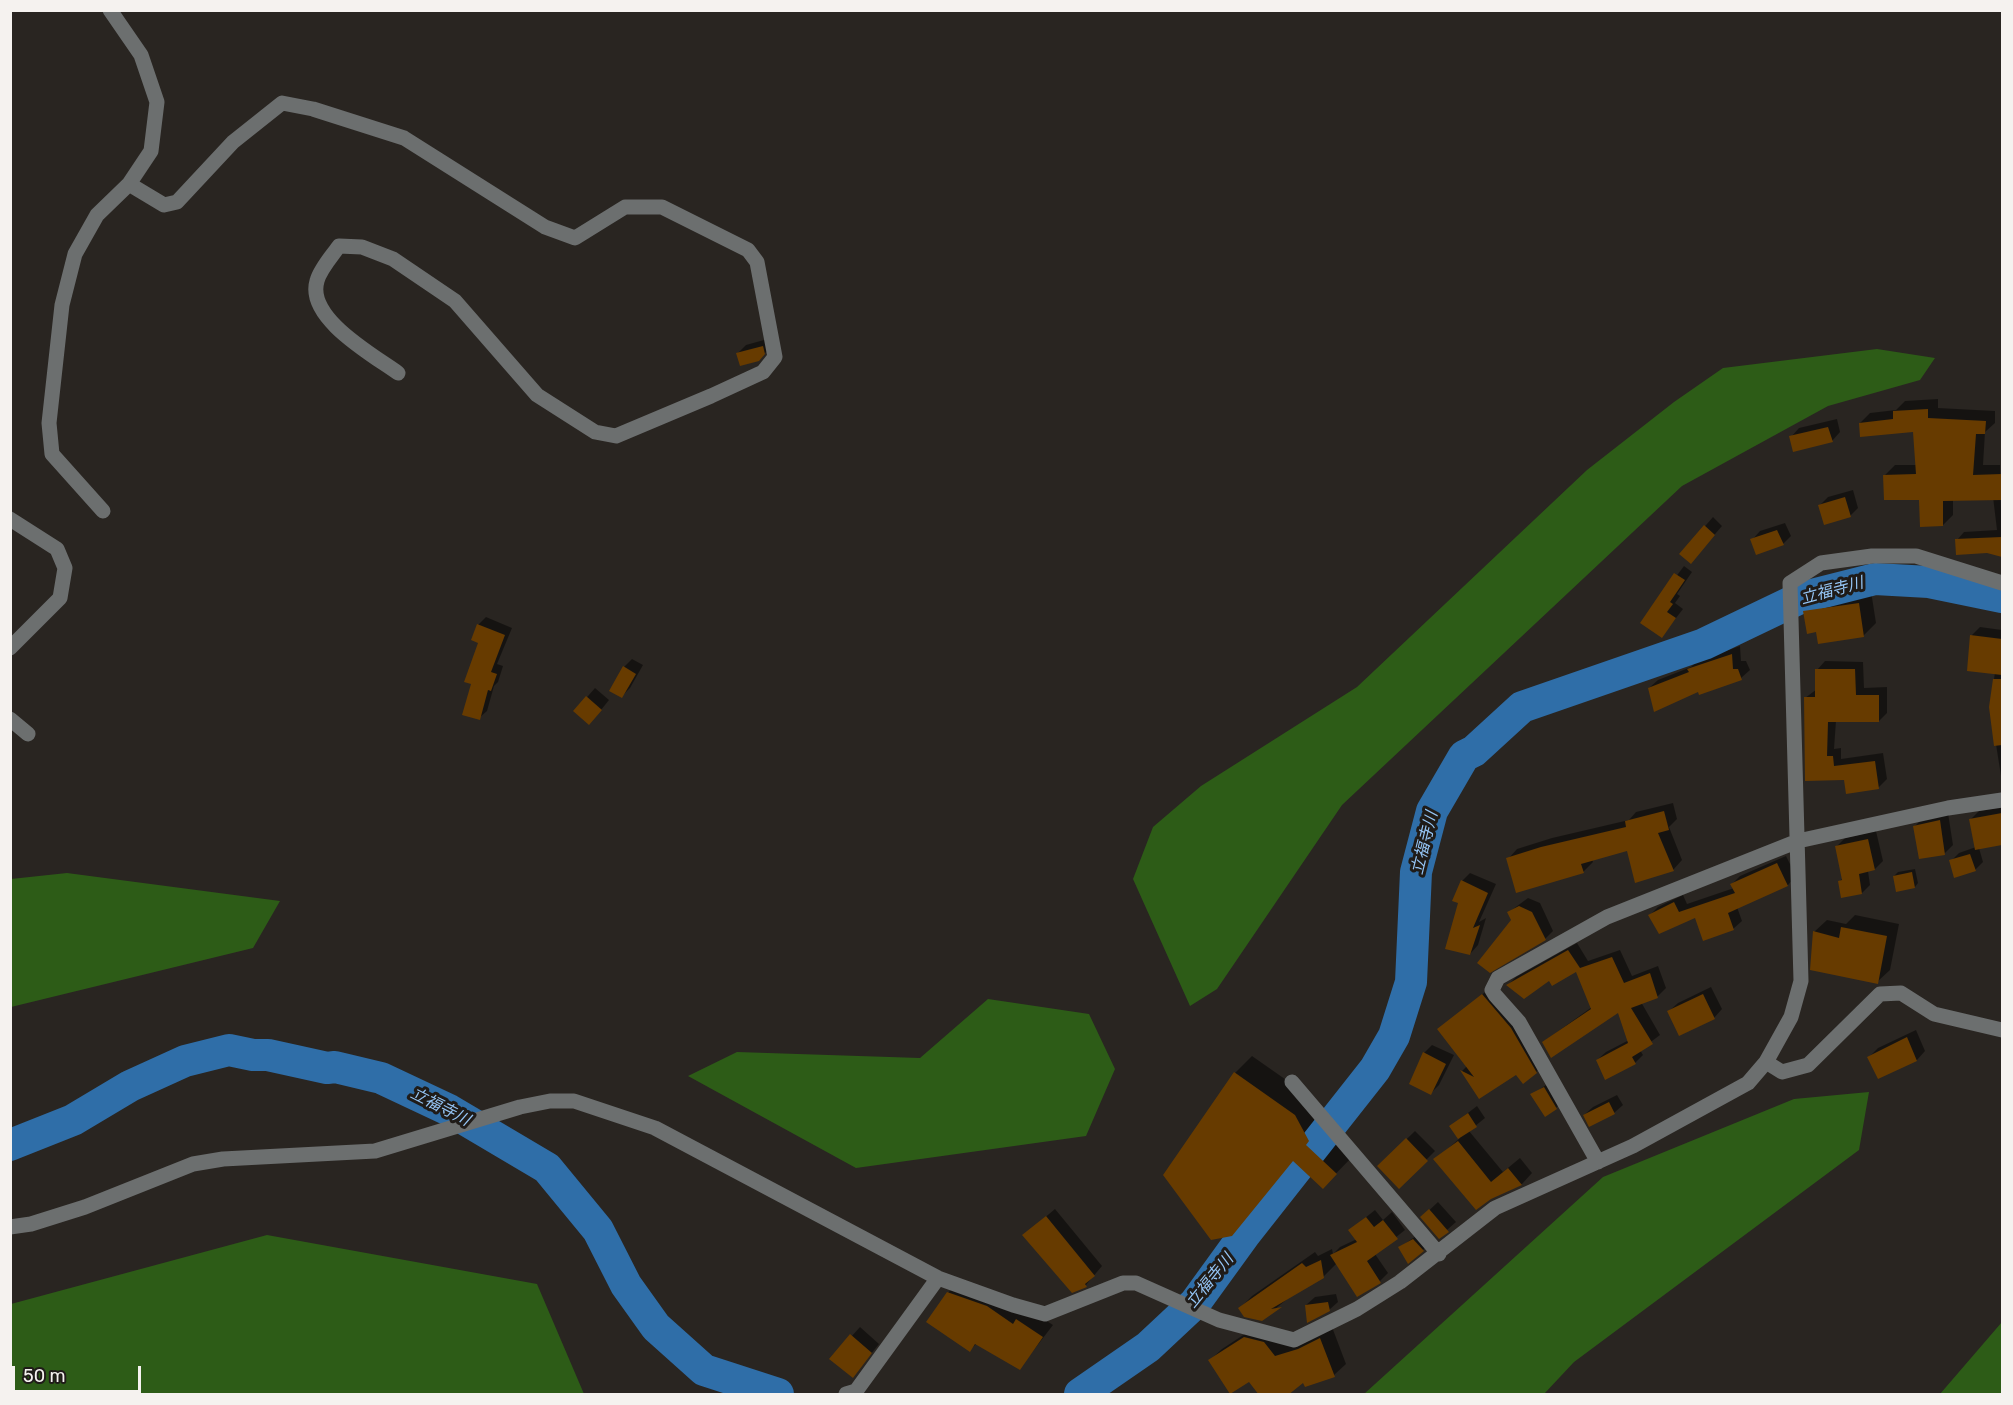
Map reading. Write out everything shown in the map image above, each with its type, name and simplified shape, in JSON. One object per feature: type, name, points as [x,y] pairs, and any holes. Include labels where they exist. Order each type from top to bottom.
[{"type":"street","points":[[103,511],[52,454],[49,423],[62,305],[75,254],[97,214],[129,184],[151,151],[158,102],[141,55],[110,10]]},
{"type":"street","points":[[129,184],[164,204],[177,202],[233,142],[282,103],[313,110],[404,138],[545,227],[575,238],[625,207],[662,207],[748,250],[757,262],[775,357],[763,372],[616,436],[595,432],[537,395],[455,301],[393,259],[362,247],[339,246],[316,282],[318,304],[336,328],[398,373]]},
{"type":"street","points":[[10,519],[57,549],[65,567],[60,598],[10,648]]},
{"type":"street","points":[[10,1227],[31,1224],[85,1207],[193,1164],[223,1159],[375,1151],[520,1107],[550,1101],[574,1101],[656,1128],[938,1278],[1044,1314],[1123,1283],[1136,1283],[1219,1320],[1294,1340],[1357,1309],[1439,1254],[1495,1208],[1633,1146],[1748,1083],[1766,1062],[1791,1017],[1801,981],[1790,583],[1821,563],[1872,556],[1916,556],[2002,582]]},
{"type":"street","points":[[10,719],[28,734]]},
{"type":"street","points":[[1598,1162],[1519,1022],[1495,995],[1494,983],[1498,978],[1607,917],[1798,841],[1948,808],[2002,801]]},
{"type":"street","points":[[1766,1062],[1782,1072],[1808,1065],[1880,994],[1901,993],[1934,1014],[2002,1030]]},
{"type":"street","points":[[1292,1082],[1439,1254]]},
{"type":"street","points":[[846,1395],[856,1391],[938,1278]]},
{"type":"green space","points":[[1877,349],[1935,358],[1920,380],[1828,406],[1682,486],[1342,805],[1217,989],[1190,1006],[1133,879],[1153,827],[1201,786],[1357,687],[1587,470],[1674,402],[1723,368]]},
{"type":"green space","points":[[67,873],[280,901],[253,948],[11,1007],[11,879]]},
{"type":"green space","points":[[988,999],[1089,1014],[1115,1069],[1086,1136],[856,1168],[688,1076],[737,1052],[920,1058]]},
{"type":"green space","points":[[1869,1092],[1859,1150],[1574,1362],[1544,1394],[1364,1394],[1603,1177],[1794,1099]]},
{"type":"green space","points":[[267,1235],[537,1284],[584,1394],[11,1394],[11,1304]]},
{"type":"green space","points":[[2002,1322],[2002,1394],[1940,1394]]},
{"type":"building","points":[[763,346],[765,354],[759,361],[740,366],[736,353]]},
{"type":"building","points":[[1928,409],[1928,418],[1986,421],[1985,434],[1976,434],[1973,475],[2002,474],[2002,500],[1943,501],[1943,526],[1920,527],[1919,500],[1884,500],[1883,475],[1916,474],[1913,432],[1860,437],[1859,423],[1893,419],[1893,411]]},
{"type":"building","points":[[1828,427],[1833,442],[1793,452],[1789,436]]},
{"type":"building","points":[[1845,497],[1851,517],[1824,525],[1818,505]]},
{"type":"building","points":[[1704,525],[1715,535],[1691,564],[1679,554]]},
{"type":"building","points":[[1777,530],[1784,545],[1756,555],[1750,539]]},
{"type":"building","points":[[2002,537],[2002,557],[1987,553],[1956,555],[1955,539]]},
{"type":"building","points":[[1674,573],[1685,580],[1670,602],[1673,604],[1667,612],[1676,618],[1662,638],[1640,623]]},
{"type":"building","points":[[1859,603],[1864,637],[1818,644],[1816,632],[1807,634],[1803,611]]},
{"type":"building","points":[[477,624],[505,635],[491,672],[497,674],[491,691],[488,690],[480,720],[462,715],[471,684],[464,682],[478,643],[471,640]]},
{"type":"building","points":[[1970,635],[2002,639],[2002,675],[1967,671]]},
{"type":"building","points":[[1732,654],[1733,669],[1738,669],[1742,680],[1699,695],[1698,692],[1654,712],[1648,688],[1689,672],[1687,669]]},
{"type":"building","points":[[623,666],[636,674],[622,698],[609,691]]},
{"type":"building","points":[[1815,669],[1855,669],[1856,695],[1879,695],[1879,722],[1828,722],[1827,756],[1833,756],[1834,766],[1875,761],[1879,789],[1846,794],[1844,780],[1805,781],[1804,697],[1815,697]]},
{"type":"building","points":[[1993,679],[2002,679],[2002,745],[1994,746],[1989,707]]},
{"type":"building","points":[[586,696],[602,710],[589,725],[573,711]]},
{"type":"building","points":[[1664,811],[1669,830],[1658,833],[1674,871],[1635,883],[1627,851],[1581,864],[1584,873],[1516,893],[1506,858],[1541,847],[1626,827],[1625,821]]},
{"type":"building","points":[[2002,813],[2002,845],[1975,850],[1969,819]]},
{"type":"building","points":[[1940,820],[1945,855],[1919,859],[1913,826]]},
{"type":"building","points":[[1868,839],[1875,870],[1859,874],[1862,894],[1841,898],[1838,881],[1842,880],[1835,846]]},
{"type":"building","points":[[1970,854],[1976,871],[1954,878],[1949,860]]},
{"type":"building","points":[[1777,863],[1788,886],[1728,913],[1734,930],[1703,941],[1695,918],[1659,934],[1648,915],[1674,902],[1679,912],[1735,893],[1730,884]]},
{"type":"building","points":[[1912,872],[1915,888],[1896,892],[1893,876]]},
{"type":"building","points":[[1461,880],[1488,893],[1473,928],[1480,925],[1470,955],[1445,949],[1458,903],[1452,901]]},
{"type":"building","points":[[1519,906],[1532,912],[1546,940],[1490,973],[1477,963],[1511,920],[1507,912]]},
{"type":"building","points":[[1841,927],[1887,936],[1878,984],[1810,970],[1813,931],[1839,938]]},
{"type":"building","points":[[1568,950],[1580,968],[1612,957],[1624,983],[1650,973],[1658,998],[1631,1008],[1653,1044],[1632,1057],[1636,1064],[1605,1080],[1596,1060],[1628,1043],[1618,1013],[1551,1058],[1542,1042],[1591,1009],[1576,972],[1552,986],[1549,981],[1524,999],[1506,985]]},
{"type":"building","points":[[1482,994],[1511,1028],[1537,1073],[1523,1084],[1516,1075],[1479,1099],[1460,1070],[1474,1077],[1437,1029]]},
{"type":"building","points":[[1703,994],[1715,1019],[1679,1036],[1667,1011]]},
{"type":"building","points":[[1907,1037],[1917,1061],[1878,1079],[1867,1057]]},
{"type":"building","points":[[1423,1052],[1446,1064],[1431,1095],[1409,1084]]},
{"type":"building","points":[[1234,1072],[1295,1115],[1309,1141],[1306,1145],[1337,1174],[1323,1189],[1293,1161],[1232,1236],[1211,1240],[1163,1175]]},
{"type":"building","points":[[1544,1087],[1557,1109],[1545,1117],[1530,1094]]},
{"type":"building","points":[[1609,1102],[1615,1114],[1589,1127],[1583,1115]]},
{"type":"building","points":[[1468,1113],[1477,1127],[1458,1139],[1449,1126]]},
{"type":"building","points":[[1406,1138],[1428,1161],[1399,1189],[1377,1166]]},
{"type":"building","points":[[1458,1141],[1491,1182],[1508,1168],[1522,1185],[1491,1199],[1476,1210],[1433,1159]]},
{"type":"building","points":[[1429,1209],[1449,1232],[1439,1239],[1420,1217]]},
{"type":"building","points":[[1046,1216],[1095,1276],[1085,1284],[1087,1287],[1072,1293],[1022,1235]]},
{"type":"building","points":[[1366,1217],[1374,1227],[1383,1220],[1398,1239],[1367,1261],[1381,1283],[1357,1297],[1330,1255],[1357,1242],[1348,1230]]},
{"type":"building","points":[[1413,1239],[1424,1251],[1408,1264],[1398,1247]]},
{"type":"building","points":[[1321,1260],[1324,1278],[1271,1309],[1282,1307],[1262,1321],[1244,1317],[1238,1308],[1302,1263],[1306,1267]]},
{"type":"building","points":[[947,1292],[987,1306],[1013,1324],[1016,1319],[1043,1337],[1020,1370],[975,1344],[970,1352],[926,1322]]},
{"type":"building","points":[[1328,1302],[1330,1311],[1307,1323],[1305,1305]]},
{"type":"building","points":[[850,1334],[872,1353],[853,1378],[829,1359]]},
{"type":"building","points":[[1244,1337],[1264,1342],[1275,1356],[1298,1349],[1320,1338],[1335,1377],[1305,1387],[1303,1383],[1288,1395],[1259,1395],[1249,1382],[1230,1394],[1208,1360]]},
{"type":"waterway","name":"立福寺川","points":[[1080,1394],[1148,1347],[1195,1303],[1245,1234],[1375,1069],[1394,1036],[1411,982],[1416,872],[1432,811],[1464,756],[1474,751],[1522,707],[1704,644],[1800,598],[1875,579],[1929,582],[2002,597]]},
{"type":"waterway","name":"立福寺川","points":[[10,1145],[73,1120],[130,1086],[185,1061],[229,1050],[253,1055],[268,1055],[327,1068],[335,1067],[381,1078],[449,1110],[547,1168],[598,1230],[626,1285],[656,1327],[704,1370],[778,1394]]}]
